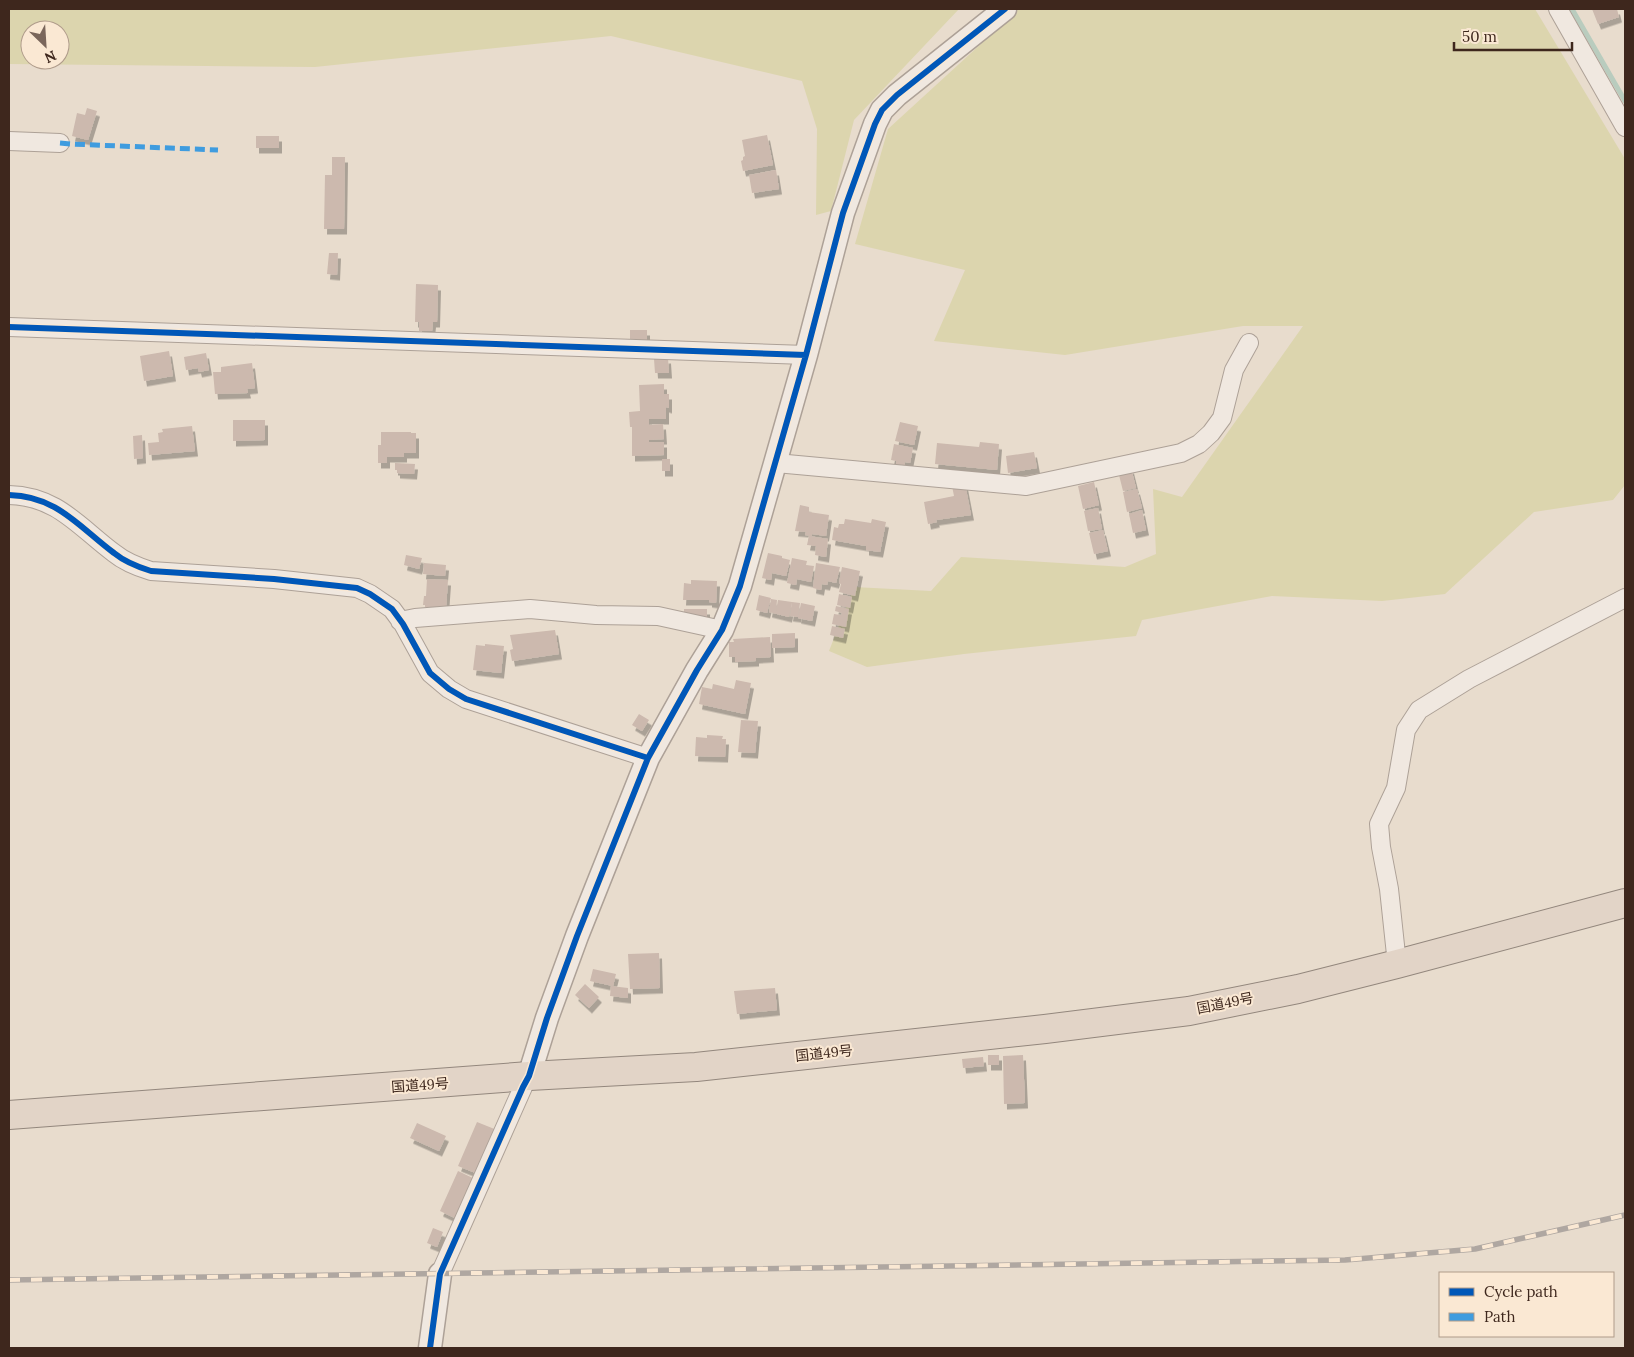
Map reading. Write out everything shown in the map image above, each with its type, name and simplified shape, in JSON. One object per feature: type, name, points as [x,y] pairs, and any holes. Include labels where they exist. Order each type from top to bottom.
[{"type":"highway","name":"国道49号","points":[[9,1115],[529,1076],[696,1067],[1190,1011],[1298,989],[1625,903]]},
{"type":"street","points":[[430,1348],[440,1274],[522,1087],[529,1076],[547,1018],[577,936],[648,758],[697,670],[722,630],[740,586],[806,355],[843,213],[878,118],[882,110],[905,89],[1005,9]]},
{"type":"street","points":[[1558,9],[1625,127]]},
{"type":"street","points":[[9,142],[60,142]]},
{"type":"street","points":[[9,327],[806,355]]},
{"type":"street","points":[[776,463],[1026,486],[1181,453],[1199,444],[1211,433],[1222,418],[1234,370],[1249,343]]},
{"type":"street","points":[[9,495],[17,495],[42,502],[70,516],[114,553],[134,566],[143,569],[274,579],[357,588],[392,608],[430,673],[449,690],[466,699],[648,758]]},
{"type":"street","points":[[1397,964],[1389,888],[1381,847],[1379,824],[1396,788],[1406,730],[1419,710],[1469,680],[1625,598]]},
{"type":"street","points":[[400,621],[415,618],[530,609],[596,615],[658,616],[722,630]]},
{"type":"shaded area","points":[[9,9],[959,9],[854,120],[831,211],[816,215],[817,129],[802,81],[611,36],[315,67],[70,65],[70,20],[20,20],[20,64],[9,64]]},
{"type":"shaded area","points":[[1019,9],[1535,9],[1625,159],[1625,485],[1613,500],[1534,512],[1445,594],[1382,601],[1272,596],[1142,620],[1136,636],[964,654],[867,667],[829,651],[854,587],[931,591],[961,557],[1125,567],[1156,554],[1153,489],[1182,497],[1303,326],[1243,326],[1065,355],[934,341],[965,270],[855,244],[888,129]]},
{"type":"building","points":[[1592,9],[1617,9],[1619,17],[1598,24]]},
{"type":"building","points":[[87,108],[97,111],[88,140],[72,136],[77,113],[85,115]]},
{"type":"building","points":[[767,135],[773,165],[743,171],[741,161],[745,156],[742,140]]},
{"type":"building","points":[[256,136],[279,136],[279,148],[256,148]]},
{"type":"building","points":[[332,157],[345,157],[344,229],[324,229],[325,175],[332,175]]},
{"type":"building","points":[[776,170],[779,189],[752,193],[749,175]]},
{"type":"building","points":[[329,253],[338,253],[337,275],[327,274]]},
{"type":"building","points":[[416,284],[438,285],[437,322],[433,322],[432,331],[419,331],[419,322],[415,322]]},
{"type":"building","points":[[630,330],[647,330],[647,340],[630,340]]},
{"type":"building","points":[[169,351],[173,376],[144,381],[140,356]]},
{"type":"building","points":[[206,353],[209,370],[199,372],[198,368],[186,370],[184,357]]},
{"type":"building","points":[[668,358],[669,373],[655,373],[654,359]]},
{"type":"building","points":[[252,363],[255,388],[247,389],[248,393],[215,394],[213,372],[221,372],[221,367]]},
{"type":"building","points":[[664,384],[664,394],[669,394],[669,408],[666,407],[666,419],[649,419],[649,425],[663,424],[664,439],[649,440],[649,442],[664,442],[664,455],[632,456],[632,427],[630,427],[629,412],[640,411],[639,385]]},
{"type":"building","points":[[233,420],[265,420],[265,440],[233,441]]},
{"type":"building","points":[[900,422],[918,426],[914,445],[895,441]]},
{"type":"building","points":[[192,426],[195,451],[149,455],[148,443],[159,442],[158,433],[163,432],[162,429]]},
{"type":"building","points":[[381,432],[416,433],[416,453],[404,453],[404,457],[387,457],[387,463],[378,463],[378,445],[381,445]]},
{"type":"building","points":[[142,435],[143,458],[134,459],[133,436]]},
{"type":"building","points":[[980,442],[999,444],[997,470],[935,464],[937,443],[979,447]]},
{"type":"building","points":[[894,444],[913,448],[910,463],[905,462],[904,466],[896,464],[896,461],[891,460]]},
{"type":"building","points":[[1034,452],[1037,468],[1008,473],[1006,456]]},
{"type":"building","points":[[662,459],[670,459],[670,471],[662,471]]},
{"type":"building","points":[[395,463],[415,464],[414,474],[397,473]]},
{"type":"building","points":[[1131,468],[1136,488],[1123,491],[1118,471]]},
{"type":"building","points":[[1094,482],[1099,505],[1083,509],[1078,486]]},
{"type":"building","points":[[965,484],[971,515],[936,520],[937,522],[928,524],[924,502],[954,496],[952,486]]},
{"type":"building","points":[[1137,489],[1142,508],[1127,512],[1123,492]]},
{"type":"building","points":[[800,505],[809,507],[809,512],[829,515],[826,536],[805,535],[806,532],[795,531]]},
{"type":"building","points":[[1098,508],[1102,529],[1088,531],[1084,511]]},
{"type":"building","points":[[1142,510],[1146,530],[1133,533],[1129,514]]},
{"type":"building","points":[[845,519],[871,523],[872,519],[886,522],[880,552],[866,550],[866,546],[832,540],[834,527],[838,528],[839,524],[844,524]]},
{"type":"building","points":[[1103,530],[1108,551],[1094,554],[1089,533]]},
{"type":"building","points":[[809,536],[828,539],[826,557],[815,555],[816,546],[807,545]]},
{"type":"building","points":[[768,553],[790,560],[786,576],[772,573],[771,580],[762,578]]},
{"type":"building","points":[[406,555],[422,558],[419,569],[404,565]]},
{"type":"building","points":[[792,558],[807,561],[806,565],[814,566],[811,582],[797,579],[796,585],[787,583]]},
{"type":"building","points":[[424,563],[446,565],[445,576],[423,574]]},
{"type":"building","points":[[816,563],[840,567],[836,583],[828,581],[827,585],[822,584],[821,590],[813,588]]},
{"type":"building","points":[[842,567],[860,571],[855,596],[839,592]]},
{"type":"building","points":[[427,579],[448,580],[446,608],[425,607],[423,605],[424,596],[426,596]]},
{"type":"building","points":[[691,580],[717,581],[716,603],[709,602],[709,600],[683,600],[684,583],[691,584]]},
{"type":"building","points":[[839,594],[852,597],[850,608],[837,605]]},
{"type":"building","points":[[759,595],[771,598],[767,613],[756,610]]},
{"type":"building","points":[[771,599],[777,600],[776,611],[778,600],[792,602],[789,617],[769,612]]},
{"type":"building","points":[[792,602],[800,603],[798,617],[790,616]]},
{"type":"building","points":[[801,603],[815,606],[812,621],[798,618]]},
{"type":"building","points":[[836,606],[849,609],[846,627],[832,624],[834,614],[841,615],[842,613],[835,611]]},
{"type":"building","points":[[684,609],[707,609],[707,618],[684,617]]},
{"type":"building","points":[[832,626],[845,629],[843,638],[830,635]]},
{"type":"building","points":[[555,630],[559,654],[512,661],[510,650],[513,649],[510,635]]},
{"type":"building","points":[[795,633],[795,647],[772,648],[772,634]]},
{"type":"building","points":[[770,637],[771,657],[756,658],[756,661],[735,662],[735,657],[729,657],[729,642],[734,642],[733,639]]},
{"type":"building","points":[[485,644],[504,646],[501,673],[473,670],[476,645],[485,646]]},
{"type":"building","points":[[736,680],[751,683],[745,714],[699,704],[702,687],[712,689],[713,684],[734,689]]},
{"type":"building","points":[[639,714],[649,720],[642,731],[632,725]]},
{"type":"building","points":[[741,720],[758,721],[755,753],[738,752]]},
{"type":"building","points":[[707,735],[723,736],[722,739],[726,739],[725,757],[695,756],[696,737],[707,738]]},
{"type":"building","points":[[659,953],[660,988],[630,989],[628,954]]},
{"type":"building","points":[[593,969],[616,974],[613,986],[590,981]]},
{"type":"building","points":[[585,984],[599,997],[589,1008],[575,995]]},
{"type":"building","points":[[611,986],[628,988],[628,998],[610,996]]},
{"type":"building","points":[[775,988],[777,1010],[737,1014],[734,991]]},
{"type":"building","points":[[988,1055],[999,1055],[999,1065],[988,1065]]},
{"type":"building","points":[[1023,1055],[1025,1103],[1004,1104],[1003,1056]]},
{"type":"building","points":[[983,1057],[984,1066],[963,1068],[962,1059]]},
{"type":"building","points":[[477,1122],[497,1130],[478,1174],[458,1166]]},
{"type":"building","points":[[417,1123],[446,1136],[439,1151],[410,1138]]},
{"type":"building","points":[[458,1171],[477,1180],[459,1220],[440,1211]]},
{"type":"building","points":[[433,1228],[443,1232],[437,1247],[427,1243]]},
{"type":"waterway","points":[[1572,9],[1625,101]]},
{"type":"railway","points":[[9,1280],[1345,1260],[1475,1249],[1625,1215]]},
{"type":"marked path","points":[[60,143],[218,150]]},
{"type":"cycle path","points":[[430,1348],[440,1274],[529,1076],[547,1018],[577,936],[648,758],[697,670],[722,630],[740,586],[806,355],[843,213],[875,124],[882,110],[897,95],[1005,9]]},
{"type":"cycle path","points":[[9,327],[806,355]]},
{"type":"cycle path","points":[[9,495],[26,497],[54,507],[78,523],[118,556],[151,571],[274,579],[357,588],[370,594],[392,609],[403,624],[430,673],[449,689],[466,699],[648,758]]}]
